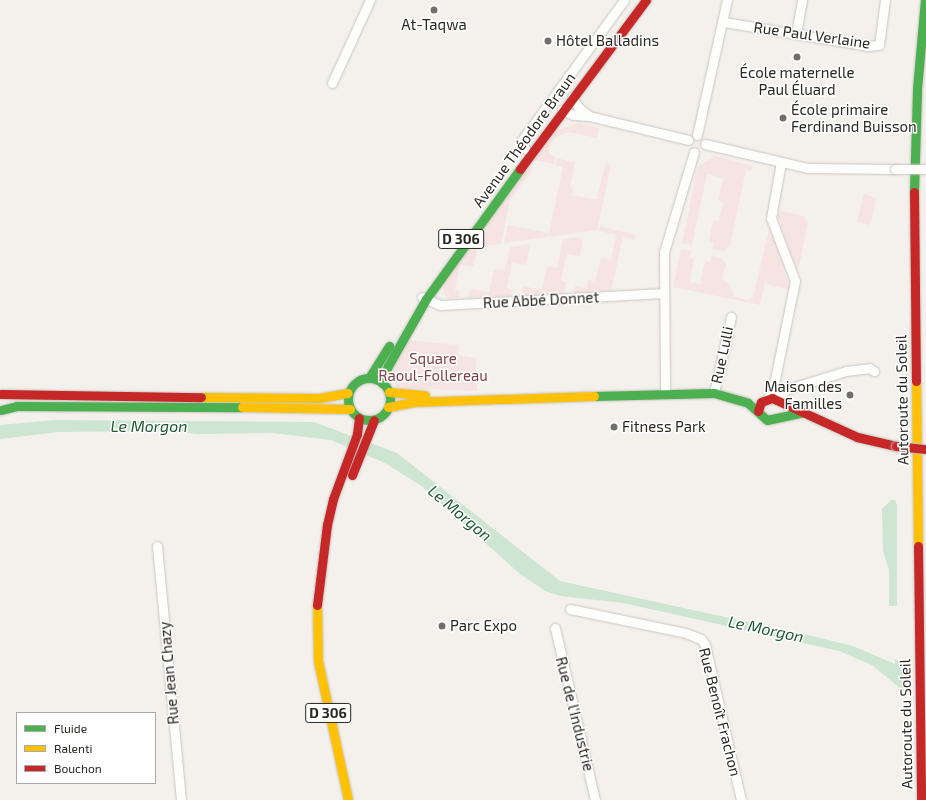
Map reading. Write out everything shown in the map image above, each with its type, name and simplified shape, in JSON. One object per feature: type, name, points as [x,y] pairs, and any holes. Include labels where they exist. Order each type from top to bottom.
[{"type":"main road","name":"Avenue Théodore Braun","points":[[370,378],[525,149],[635,0]]},
{"type":"main road","name":"Avenue Théodore Braun","points":[[382,383],[388,366],[423,298],[557,105],[572,97],[646,0]]},
{"type":"main road","name":"Autoroute du Soleil","points":[[921,800],[914,189],[917,89],[925,0]]},
{"type":"main road","points":[[348,393],[319,398],[0,394],[3,402],[1,411],[17,406],[328,407],[350,409],[360,418],[374,420],[382,415],[388,407],[389,392],[382,383],[370,378],[356,382],[348,393],[350,409]]},
{"type":"main road","points":[[714,393],[723,390],[771,400],[804,412],[867,440],[896,446],[926,449]]},
{"type":"main road","points":[[389,392],[480,399]]},
{"type":"main road","points":[[388,407],[413,402],[480,399],[666,393],[714,393],[748,403],[767,420],[778,416],[804,412]]},
{"type":"main road","points":[[758,411],[771,400]]},
{"type":"main road","points":[[771,400],[778,416]]},
{"type":"main road","name":"D 306","points":[[348,800],[318,661],[317,593],[326,525],[357,434],[360,418]]},
{"type":"main road","name":"D 306","points":[[326,525],[360,456],[374,420]]},
{"type":"street","points":[[332,83],[370,0]]},
{"type":"street","points":[[624,0],[557,105],[573,115],[590,116],[688,140],[697,135],[724,22],[727,0]]},
{"type":"street","points":[[796,34],[802,0]]},
{"type":"street","name":"Rue Paul Verlaine","points":[[724,22],[867,46],[879,45],[885,0]]},
{"type":"street","points":[[572,97],[578,107],[590,116]]},
{"type":"street","points":[[694,152],[702,150],[705,144],[704,139],[697,135]]},
{"type":"street","points":[[688,140],[688,146],[694,152]]},
{"type":"street","points":[[705,144],[808,168],[926,169]]},
{"type":"street","points":[[666,393],[664,252],[694,152]]},
{"type":"street","points":[[771,400],[795,281],[771,218],[781,162]]},
{"type":"street","name":"Rue Abbé Donnet","points":[[423,298],[440,305],[664,293]]},
{"type":"street","name":"Rue Lulli","points":[[714,393],[731,317]]},
{"type":"street","points":[[771,400],[788,389],[846,371],[869,368],[874,371]]},
{"type":"street","name":"Rue Jean Chazy","points":[[157,546],[181,800]]},
{"type":"street","name":"Rue Benoît Frachon","points":[[570,609],[686,633],[701,639],[705,646],[741,800]]},
{"type":"street","name":"Rue de l'Industrie","points":[[555,628],[595,800]]},
{"type":"green space","points":[[579,123],[599,128],[597,138],[568,132],[557,137],[549,146],[549,153],[555,158],[554,164],[533,160],[554,131]]},
{"type":"green space","points":[[715,156],[753,166],[751,171],[746,170],[730,246],[724,251],[712,249],[714,243],[709,242],[713,220],[719,221],[723,202],[718,200],[723,178],[707,174],[692,245],[682,243],[698,166]]},
{"type":"green space","points":[[557,158],[575,163],[570,187],[573,188],[572,195],[591,199],[597,199],[605,164],[611,165],[597,230],[504,243],[508,225],[549,233],[563,167],[556,165]]},
{"type":"green space","points":[[527,168],[533,169],[510,200],[501,244],[478,247],[473,267],[460,265],[455,290],[460,292],[459,298],[447,298],[440,285]]},
{"type":"green space","points":[[864,194],[876,198],[871,224],[868,225],[857,221]]},
{"type":"green space","points":[[782,211],[804,216],[808,222],[799,267],[796,269],[778,217],[779,212]]},
{"type":"green space","points":[[600,226],[636,235],[635,239],[623,237],[611,292],[574,294],[575,286],[586,289],[588,280],[595,281],[601,258],[611,260],[616,235],[599,231]]},
{"type":"green space","points":[[770,226],[790,290],[765,284],[760,305],[673,287],[681,249],[691,251],[689,258],[694,259],[690,282],[700,284],[705,261],[710,262],[711,255],[722,258],[726,264],[722,279],[728,283],[735,297],[747,300],[753,297]]},
{"type":"green space","points":[[579,237],[583,242],[580,256],[567,254],[561,280],[566,282],[564,294],[521,296],[523,286],[542,290],[547,266],[557,268],[563,239]]},
{"type":"green space","points":[[530,244],[526,265],[512,263],[507,288],[513,290],[511,296],[468,298],[470,289],[489,292],[494,269],[505,270],[510,247]]},
{"type":"green space","name":"Square Raoul-Follereau","points":[[409,340],[459,345],[458,355],[476,358],[477,391],[397,388],[390,375]]},
{"type":"water","name":"Le Morgon","points":[[55,420],[314,422],[397,453],[560,581],[853,646],[895,664],[895,659],[900,662],[900,668],[908,678],[907,694],[872,665],[839,651],[623,603],[560,596],[545,591],[520,574],[423,487],[385,463],[331,440],[273,433],[199,434],[157,431],[59,432],[0,439],[0,425]]},
{"type":"water","points":[[891,500],[895,500],[897,505],[897,606],[889,606],[889,570],[883,551],[882,509]]},
{"type":"traffic: fast","points":[[914,192],[917,89],[925,0]]},
{"type":"traffic: fast","points":[[382,383],[388,366],[426,299],[520,169]]},
{"type":"traffic: fast","points":[[369,378],[389,346]]},
{"type":"traffic: fast","points":[[365,378],[373,378],[381,381],[387,387],[390,399],[387,411],[381,417],[373,420],[365,420],[357,417],[351,411],[348,403],[348,395],[351,387],[357,381],[365,378]]},
{"type":"traffic: fast","points":[[594,396],[714,393],[748,403],[767,420],[804,412]]},
{"type":"traffic: fast","points":[[1,410],[17,406],[242,407]]},
{"type":"traffic: slow","points":[[916,381],[918,546]]},
{"type":"traffic: slow","points":[[389,392],[425,395]]},
{"type":"traffic: slow","points":[[201,397],[319,398],[348,393]]},
{"type":"traffic: slow","points":[[388,407],[413,402],[594,396]]},
{"type":"traffic: slow","points":[[242,407],[350,409]]},
{"type":"traffic: slow","points":[[317,605],[318,661],[348,800]]},
{"type":"traffic: jam","points":[[520,169],[646,0]]},
{"type":"traffic: jam","points":[[914,192],[916,381]]},
{"type":"traffic: jam","points":[[1,394],[201,397]]},
{"type":"traffic: jam","points":[[758,411],[761,402],[772,398],[857,437],[896,446]]},
{"type":"traffic: jam","points":[[317,605],[327,525],[333,499],[357,434],[359,418]]},
{"type":"traffic: jam","points":[[352,475],[374,420]]},
{"type":"traffic: jam","points":[[896,446],[926,449]]},
{"type":"traffic: jam","points":[[918,546],[921,800]]},
{"type":"place","name":"At-Taqwa","points":[[434,10]]},
{"type":"place","name":"Hôtel Balladins","points":[[548,41]]},
{"type":"place","name":"École maternelle Paul Éluard","points":[[797,57]]},
{"type":"place","name":"École primaire Ferdinand Buisson","points":[[783,118]]},
{"type":"place","name":"Maison des Familles","points":[[850,395]]},
{"type":"place","name":"Fitness Park","points":[[614,427]]},
{"type":"place","name":"Parc Expo","points":[[442,626]]}]
